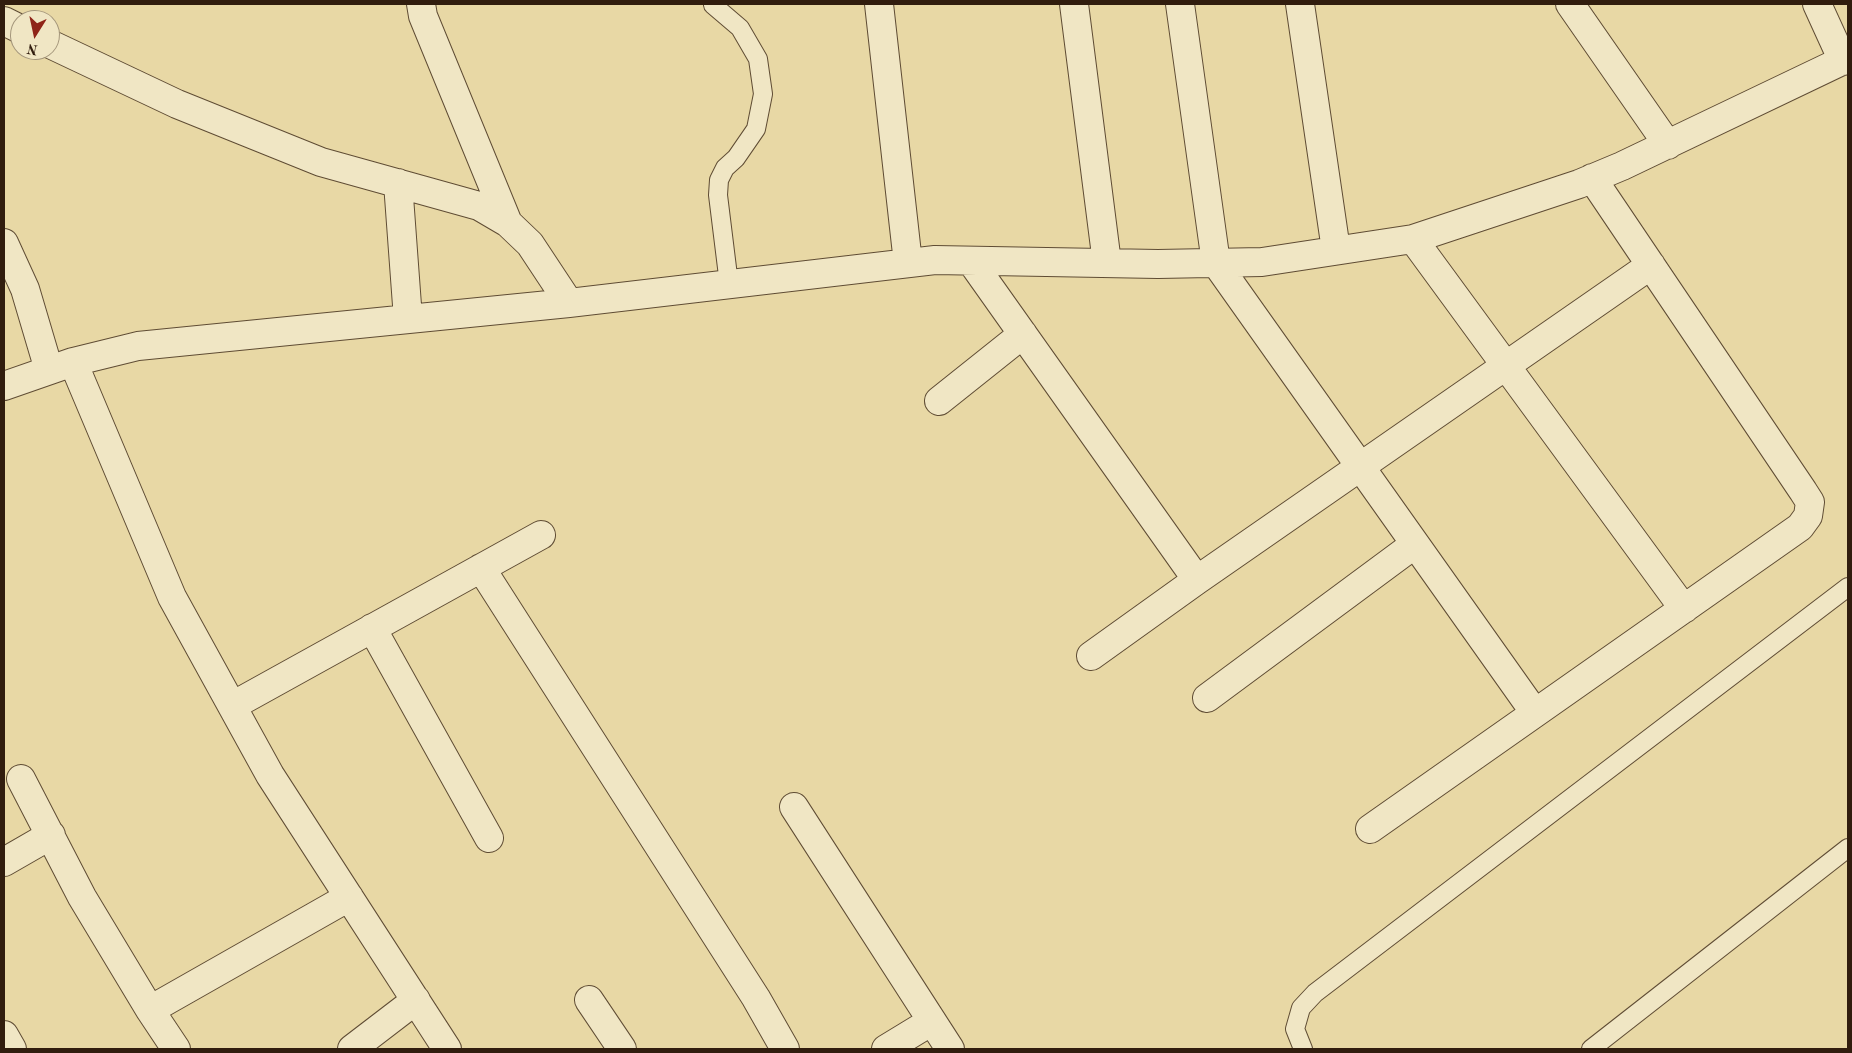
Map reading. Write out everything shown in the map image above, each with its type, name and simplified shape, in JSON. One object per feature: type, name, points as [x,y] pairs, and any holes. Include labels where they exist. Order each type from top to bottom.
[{"type":"street","points":[[421,4],[423,16],[508,223]]},
{"type":"street","points":[[879,4],[908,263]]},
{"type":"street","points":[[1074,4],[1108,263]]},
{"type":"street","points":[[1180,4],[1216,263],[1535,713]]},
{"type":"street","points":[[1300,4],[1336,250]]},
{"type":"street","points":[[1570,4],[1668,145]]},
{"type":"street","points":[[4,386],[61,366],[138,346],[569,303],[935,260],[1158,264],[1262,262],[1414,239],[1622,166],[1846,60],[1817,4]]},
{"type":"street","points":[[60,49],[177,104],[321,162],[479,206],[508,223],[530,244],[569,303]]},
{"type":"street","points":[[1370,829],[1800,527],[1808,516],[1810,502],[1592,178]]},
{"type":"street","points":[[398,183],[408,320]]},
{"type":"street","points":[[1414,239],[1684,609]]},
{"type":"street","points":[[4,243],[172,596],[232,706],[270,775],[447,1049]]},
{"type":"street","points":[[971,260],[1197,580]]},
{"type":"street","points":[[1091,656],[1197,580],[1651,265]]},
{"type":"street","points":[[939,401],[1023,334]]},
{"type":"street","points":[[232,706],[541,535]]},
{"type":"street","points":[[1207,698],[1415,544]]},
{"type":"street","points":[[481,568],[751,990],[785,1049]]},
{"type":"street","points":[[372,628],[489,838]]},
{"type":"street","points":[[21,779],[82,897],[150,1010],[176,1049]]},
{"type":"street","points":[[794,807],[950,1049]]},
{"type":"street","points":[[4,862],[50,835]]},
{"type":"street","points":[[150,1010],[349,897]]},
{"type":"street","points":[[352,1049],[416,1000]]},
{"type":"street","points":[[589,1000],[622,1049]]},
{"type":"street","points":[[886,1049],[932,1021]]},
{"type":"street","points":[[4,1034],[12,1049]]},
{"type":"lane","points":[[713,5],[740,28],[758,59],[763,94],[756,129],[736,158],[725,168],[719,180],[718,195],[728,284]]},
{"type":"lane","points":[[1303,1049],[1295,1029],[1301,1008],[1315,993],[1848,587]]},
{"type":"lane","points":[[1591,1049],[1848,848]]}]
